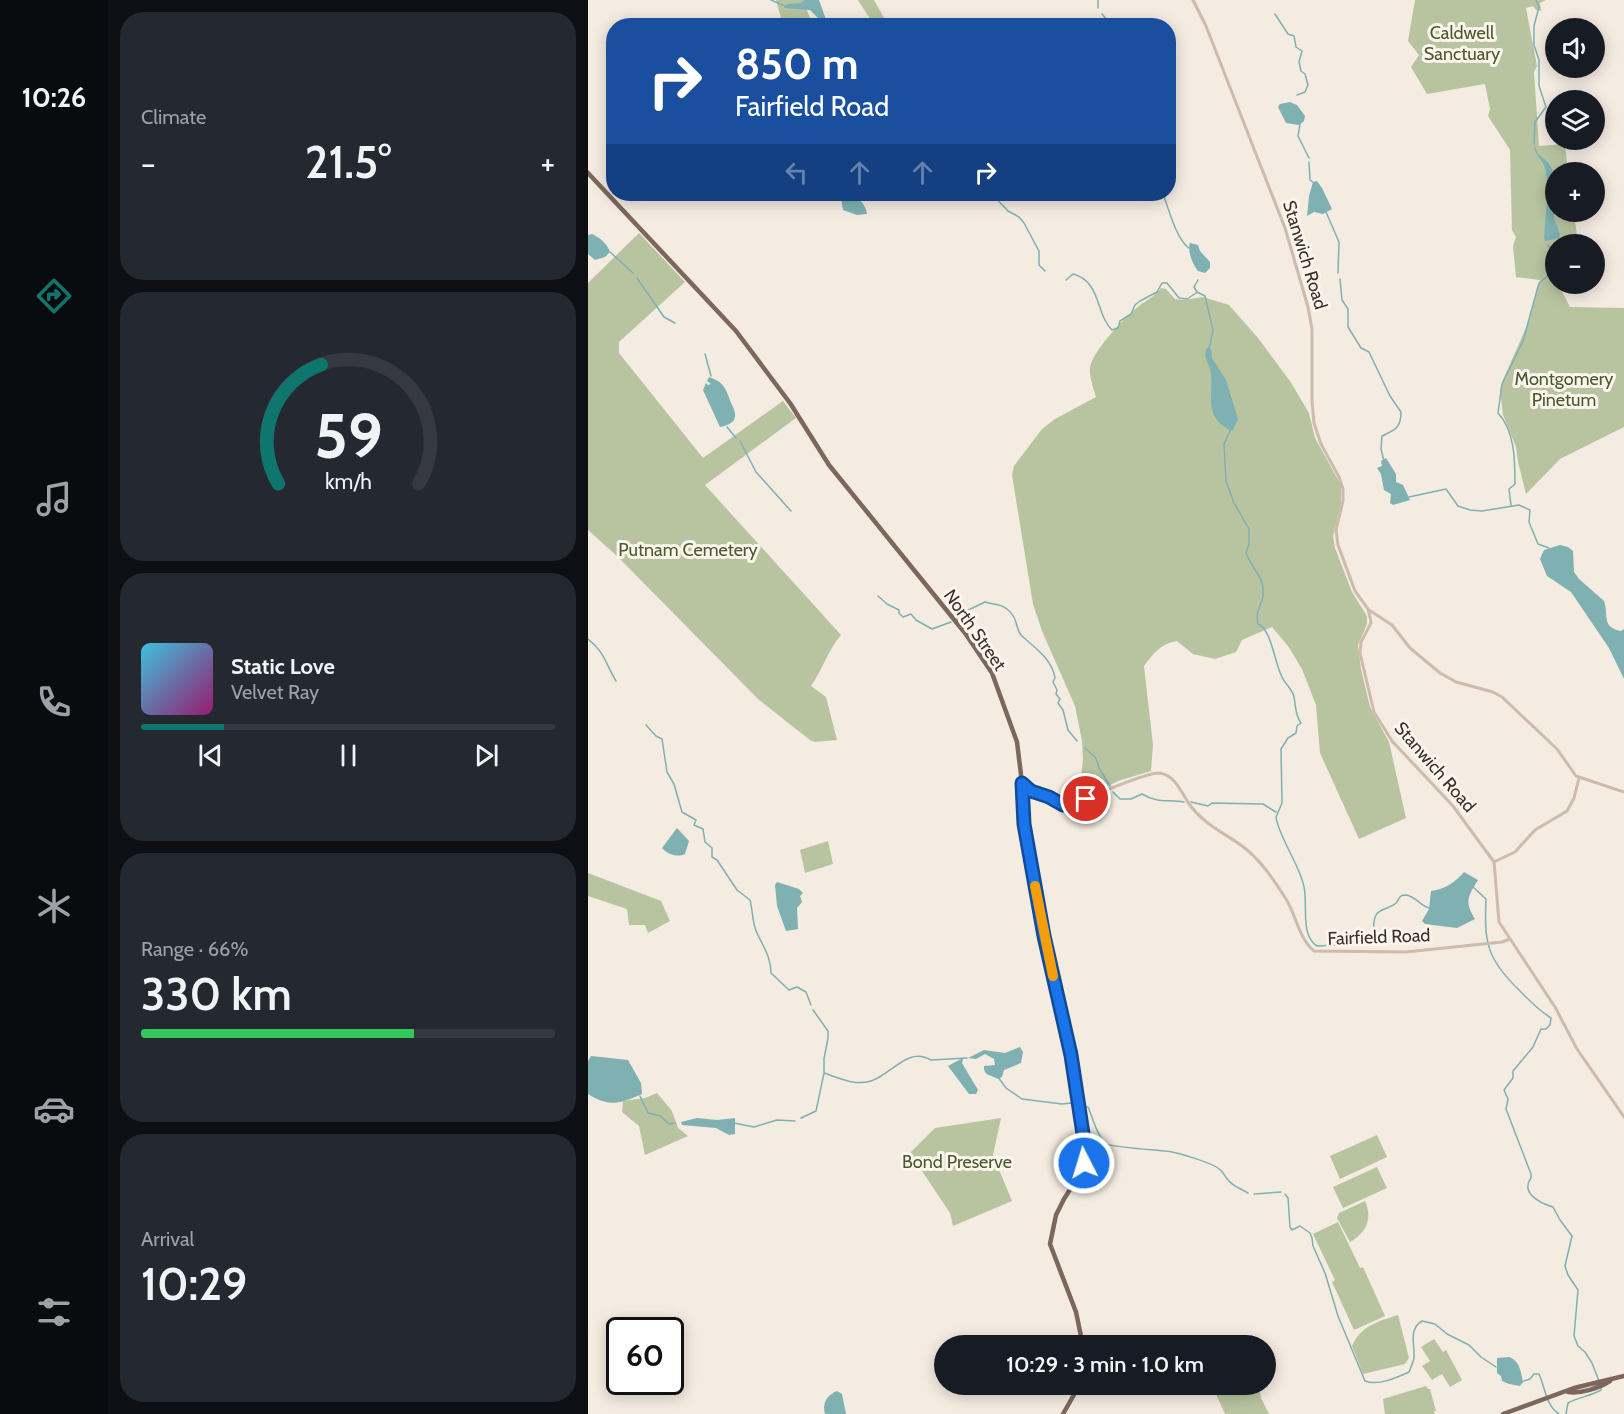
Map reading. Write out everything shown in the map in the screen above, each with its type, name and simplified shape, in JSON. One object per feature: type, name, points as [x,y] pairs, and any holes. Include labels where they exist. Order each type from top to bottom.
[{"type":"main road","name":"North Street","points":[[588,173],[606,192]]},
{"type":"main road","name":"North Street","points":[[614,201],[746,344],[790,403],[829,465],[980,654],[997,685],[1017,742],[1024,824],[1044,936],[1071,1055],[1085,1147],[1084,1163],[1079,1177],[1064,1199],[1050,1235],[1050,1244],[1070,1293],[1080,1335]]},
{"type":"main road","points":[[1503,1414],[1554,1396],[1624,1376]]},
{"type":"main road","points":[[1063,1414],[1074,1395]]},
{"type":"street","name":"Stanwich Road","points":[[1193,0],[1206,26],[1285,228],[1304,289],[1312,327],[1314,423],[1320,442],[1343,489],[1336,541],[1355,591],[1368,609],[1371,623],[1361,642],[1360,653],[1371,702],[1377,719],[1392,741],[1457,811],[1494,862]]},
{"type":"street","points":[[1368,609],[1392,625],[1410,648],[1440,673],[1502,697],[1556,747],[1570,770],[1579,778],[1624,792]]},
{"type":"street","points":[[1371,623],[1382,618]]},
{"type":"street","name":"Fairfield Road","points":[[1022,783],[1031,791],[1063,805],[1072,804],[1151,775],[1166,774],[1213,828],[1234,840],[1260,862],[1287,899],[1307,943],[1314,951],[1406,952],[1504,942],[1510,938]]},
{"type":"street","points":[[1579,778],[1574,798],[1567,811],[1533,831],[1515,852],[1494,862],[1498,918],[1554,1007],[1579,1053],[1624,1117]]},
{"type":"green space","points":[[776,0],[810,0],[804,3],[810,18],[781,18]]},
{"type":"green space","points":[[858,0],[874,0],[884,18],[869,17]]},
{"type":"green space","name":"Montgomery Pinetum","points":[[1415,0],[1546,0],[1540,3],[1541,11],[1536,10],[1533,6],[1526,8],[1537,66],[1534,72],[1539,146],[1545,146],[1545,150],[1566,150],[1567,162],[1545,162],[1545,222],[1575,222],[1577,234],[1545,234],[1545,294],[1563,294],[1570,307],[1624,308],[1624,427],[1560,459],[1526,494],[1516,447],[1503,415],[1500,390],[1529,321],[1540,280],[1516,277],[1513,246],[1516,237],[1512,230],[1510,150],[1488,116],[1490,109],[1485,84],[1427,94],[1411,67],[1419,55],[1408,41]]},
{"type":"green space","name":"Putnam Cemetery","points":[[639,233],[685,282],[619,342],[619,353],[703,458],[783,401],[796,418],[705,485],[841,635],[811,686],[826,697],[837,740],[815,742],[810,740],[758,699],[618,557],[588,530],[588,283]]},
{"type":"green space","points":[[1161,288],[1166,289],[1175,299],[1203,297],[1229,305],[1258,338],[1290,381],[1309,413],[1315,438],[1341,485],[1341,504],[1333,536],[1335,548],[1352,592],[1367,616],[1367,624],[1358,645],[1361,669],[1370,707],[1389,742],[1406,818],[1359,839],[1320,753],[1316,705],[1302,669],[1288,646],[1272,627],[1242,640],[1236,652],[1215,659],[1193,654],[1177,641],[1166,644],[1158,650],[1144,666],[1153,745],[1151,771],[1118,781],[1088,796],[1083,794],[1080,788],[1082,741],[1075,706],[1042,631],[1033,604],[1012,475],[1014,466],[1042,429],[1055,419],[1096,397],[1090,372],[1096,354],[1126,318]]},
{"type":"green space","points":[[828,841],[833,864],[805,873],[800,850]]},
{"type":"green space","points":[[588,873],[661,901],[670,921],[648,933],[645,925],[629,925],[627,909],[588,896]]},
{"type":"green space","points":[[657,1093],[672,1111],[678,1128],[688,1136],[645,1155],[639,1126],[622,1112],[623,1101],[645,1098]]},
{"type":"green space","name":"Bond Preserve","points":[[1001,1118],[993,1155],[1012,1201],[953,1226],[950,1213],[910,1153],[935,1128]]},
{"type":"green space","points":[[1377,1135],[1387,1157],[1340,1179],[1330,1156]]},
{"type":"green space","points":[[1377,1167],[1387,1188],[1343,1208],[1333,1187]]},
{"type":"green space","points":[[1365,1201],[1368,1220],[1364,1230],[1350,1242],[1337,1218],[1339,1213]]},
{"type":"green space","points":[[1338,1222],[1360,1268],[1363,1267],[1385,1316],[1354,1330],[1332,1282],[1335,1280],[1313,1234]]},
{"type":"green space","points":[[1398,1315],[1409,1358],[1405,1364],[1363,1374],[1352,1346],[1355,1339],[1371,1325]]},
{"type":"green space","points":[[1434,1339],[1443,1352],[1446,1350],[1462,1380],[1450,1387],[1442,1374],[1432,1380],[1422,1366],[1430,1361],[1421,1347]]},
{"type":"green space","points":[[1426,1386],[1430,1389],[1435,1414],[1385,1414],[1383,1399]]},
{"type":"green space","points":[[1216,1395],[1261,1395],[1269,1414],[1225,1414]]},
{"type":"water","points":[[804,0],[819,0],[825,18],[818,18],[810,10],[784,8],[787,4],[801,3]]},
{"type":"water","points":[[1290,102],[1297,105],[1305,116],[1304,121],[1299,125],[1286,123],[1278,107],[1280,104]]},
{"type":"water","points":[[1534,144],[1538,154],[1548,162],[1545,162],[1545,171],[1544,165],[1535,152]]},
{"type":"water","points":[[1317,181],[1332,209],[1323,214],[1314,212],[1307,216],[1313,182]]},
{"type":"water","points":[[842,201],[860,201],[865,206],[867,214],[857,215],[843,210]]},
{"type":"water","points":[[1545,222],[1555,222],[1560,234],[1545,234],[1545,241],[1544,238]]},
{"type":"water","points":[[592,234],[603,241],[609,249],[610,252],[605,257],[595,260],[588,254],[588,235]]},
{"type":"water","points":[[1190,243],[1198,245],[1200,251],[1210,262],[1210,268],[1205,273],[1198,271],[1194,265],[1190,254]]},
{"type":"water","points":[[1207,348],[1211,349],[1212,358],[1226,380],[1238,419],[1233,430],[1228,430],[1219,422],[1212,411],[1211,371],[1206,359]]},
{"type":"water","points":[[709,377],[723,385],[734,411],[734,420],[725,426],[720,427],[703,390],[706,383],[711,384],[707,381]]},
{"type":"water","points":[[1386,458],[1396,474],[1396,482],[1403,485],[1410,500],[1393,505],[1390,503],[1391,494],[1384,490],[1381,474],[1377,468],[1382,466],[1381,461]]},
{"type":"water","points":[[1560,545],[1573,551],[1574,572],[1604,601],[1608,624],[1621,631],[1624,629],[1624,679],[1609,648],[1571,592],[1547,576],[1540,559],[1544,550]]},
{"type":"water","points":[[677,828],[689,841],[685,854],[679,856],[669,854],[662,848]]},
{"type":"water","points":[[1464,872],[1478,880],[1468,903],[1475,919],[1457,928],[1425,924],[1422,921],[1429,909],[1431,891],[1449,885]]},
{"type":"water","points":[[777,882],[799,889],[803,893],[800,896],[802,902],[797,908],[798,929],[786,931],[777,906],[775,885]]},
{"type":"water","points":[[1020,1047],[1023,1052],[1021,1063],[1004,1070],[1002,1077],[998,1079],[988,1075],[984,1069],[984,1066],[995,1065],[994,1059],[985,1054],[976,1059],[968,1058],[984,1050],[1005,1053]]},
{"type":"water","points":[[591,1056],[628,1060],[641,1083],[642,1094],[628,1100],[609,1103],[588,1094],[588,1061]]},
{"type":"water","points":[[961,1059],[978,1090],[976,1094],[969,1094],[948,1066]]},
{"type":"water","points":[[697,1118],[717,1120],[735,1118],[735,1134],[729,1135],[716,1128],[682,1125],[681,1122]]},
{"type":"water","points":[[1509,1357],[1516,1361],[1519,1367],[1523,1382],[1520,1386],[1502,1381],[1501,1376],[1497,1373],[1497,1358]]},
{"type":"water","points":[[837,1391],[842,1394],[846,1414],[825,1414],[826,1400]]},
{"type":"waterway","points":[[771,0],[787,7]]},
{"type":"waterway","points":[[1098,0],[1098,8]]},
{"type":"waterway","points":[[1534,144],[1535,122],[1546,107],[1539,86],[1539,60],[1534,45],[1534,26],[1539,7],[1536,0]]},
{"type":"waterway","points":[[1102,14],[1105,18]]},
{"type":"waterway","points":[[1275,14],[1288,34],[1294,36],[1296,47],[1302,51],[1299,62],[1308,85],[1305,92],[1297,95]]},
{"type":"waterway","points":[[1300,124],[1298,136],[1309,158]]},
{"type":"waterway","points":[[1309,162],[1310,180],[1314,183]]},
{"type":"waterway","points":[[999,201],[1024,223],[1039,251],[1039,265],[1045,271]]},
{"type":"waterway","points":[[1166,201],[1180,238],[1189,248]]},
{"type":"waterway","points":[[1326,212],[1339,242],[1338,273]]},
{"type":"waterway","points":[[610,252],[633,273]]},
{"type":"waterway","points":[[1066,280],[1073,274],[1089,284],[1112,330],[1118,328],[1120,321],[1131,314],[1135,305],[1157,292],[1162,283],[1167,283],[1179,298],[1187,299],[1196,293]]},
{"type":"waterway","points":[[637,278],[664,317],[675,323]]},
{"type":"waterway","points":[[1511,505],[1509,489],[1515,484],[1514,456],[1508,428],[1498,413],[1502,384],[1523,341],[1539,283],[1545,278]]},
{"type":"waterway","points":[[1340,279],[1342,300],[1348,309],[1348,327],[1361,348],[1369,352],[1390,396],[1401,412],[1400,422],[1396,428],[1382,436],[1381,449],[1384,461]]},
{"type":"waterway","points":[[1197,292],[1194,287],[1198,280]]},
{"type":"waterway","points":[[1197,292],[1205,296],[1213,330],[1209,349]]},
{"type":"waterway","points":[[705,354],[711,376]]},
{"type":"waterway","points":[[727,427],[736,438]]},
{"type":"waterway","points":[[1231,429],[1224,444],[1226,481],[1234,503],[1249,529],[1249,544],[1246,553],[1262,584],[1263,596],[1258,612],[1258,624],[1263,627],[1270,639],[1279,671],[1291,689],[1301,723],[1297,726],[1296,733],[1288,738],[1281,749],[1282,803],[1276,817],[1281,834],[1302,879],[1308,935],[1317,946],[1369,942],[1373,935],[1376,915],[1394,905],[1401,896],[1410,896],[1430,908]]},
{"type":"waterway","points":[[740,441],[756,472],[791,511]]},
{"type":"waterway","points":[[1409,497],[1446,489],[1458,506],[1470,510],[1482,511],[1519,505],[1530,510],[1529,522],[1538,544],[1549,548]]},
{"type":"waterway","points":[[878,596],[899,610],[903,617],[911,614],[916,620],[932,629],[951,622]]},
{"type":"waterway","points":[[957,619],[962,613],[985,602],[1002,606],[1011,612],[1020,633],[1050,665],[1055,678],[1053,682],[1057,690],[1056,694],[1060,699],[1058,703],[1063,710],[1068,730],[1077,741]]},
{"type":"waterway","points":[[588,639],[602,654],[616,681]]},
{"type":"waterway","points":[[646,725],[662,739],[667,772],[674,784],[682,812],[696,820],[694,825],[703,829],[705,842],[712,848],[712,857],[717,860],[737,890],[750,900],[754,925],[768,957],[771,973],[789,990],[797,987],[806,992],[811,1005]]},
{"type":"waterway","points":[[1085,748],[1096,758],[1110,786]]},
{"type":"waterway","points":[[1113,792],[1120,799],[1131,799],[1142,794],[1158,800],[1184,802]]},
{"type":"waterway","points":[[1191,802],[1208,806],[1212,803],[1263,804],[1276,812]]},
{"type":"waterway","points":[[1473,887],[1486,899],[1487,939],[1494,959],[1508,979],[1551,1018],[1550,1025],[1546,1029],[1541,1029],[1533,1047],[1513,1071],[1513,1078],[1504,1090],[1508,1099],[1506,1109],[1531,1174],[1528,1183],[1530,1193],[1537,1200],[1553,1207],[1572,1236],[1565,1266],[1578,1290],[1574,1336],[1578,1346],[1592,1363],[1599,1381]]},
{"type":"waterway","points":[[801,1118],[816,1111],[828,1038],[828,1031],[813,1010]]},
{"type":"waterway","points":[[824,1073],[859,1083],[878,1078],[907,1059],[915,1057],[931,1060],[967,1058]]},
{"type":"waterway","points":[[998,1077],[1006,1088],[1022,1099],[1071,1103],[1075,1106]]},
{"type":"waterway","points":[[640,1096],[648,1113],[660,1116],[669,1124],[675,1123]]},
{"type":"waterway","points":[[1080,1106],[1088,1107],[1098,1132],[1107,1144],[1170,1152],[1201,1160],[1218,1168],[1231,1183],[1248,1193]]},
{"type":"waterway","points":[[734,1123],[754,1127],[777,1120],[795,1121]]},
{"type":"waterway","points":[[1254,1194],[1281,1192]]},
{"type":"waterway","points":[[1285,1194],[1288,1198],[1290,1227],[1292,1230],[1300,1226],[1310,1233],[1338,1316],[1365,1381],[1381,1382],[1409,1372],[1414,1358],[1415,1328],[1422,1321],[1435,1324],[1447,1334],[1469,1345],[1496,1367]]},
{"type":"waterway","points":[[1521,1382],[1530,1379],[1534,1374],[1539,1374],[1551,1406],[1559,1414]]},
{"type":"waterway","points":[[1566,1414],[1568,1403],[1597,1392],[1601,1388]]},
{"type":"slow traffic","points":[[1035,886],[1053,976]]},
{"type":"route","points":[[1084,1163],[1085,1147],[1071,1055],[1044,936],[1024,824],[1022,783],[1031,791],[1063,805],[1086,799]]},
{"type":"park label","name":"Caldwell Sanctuary","points":[[1462,43]]}]
